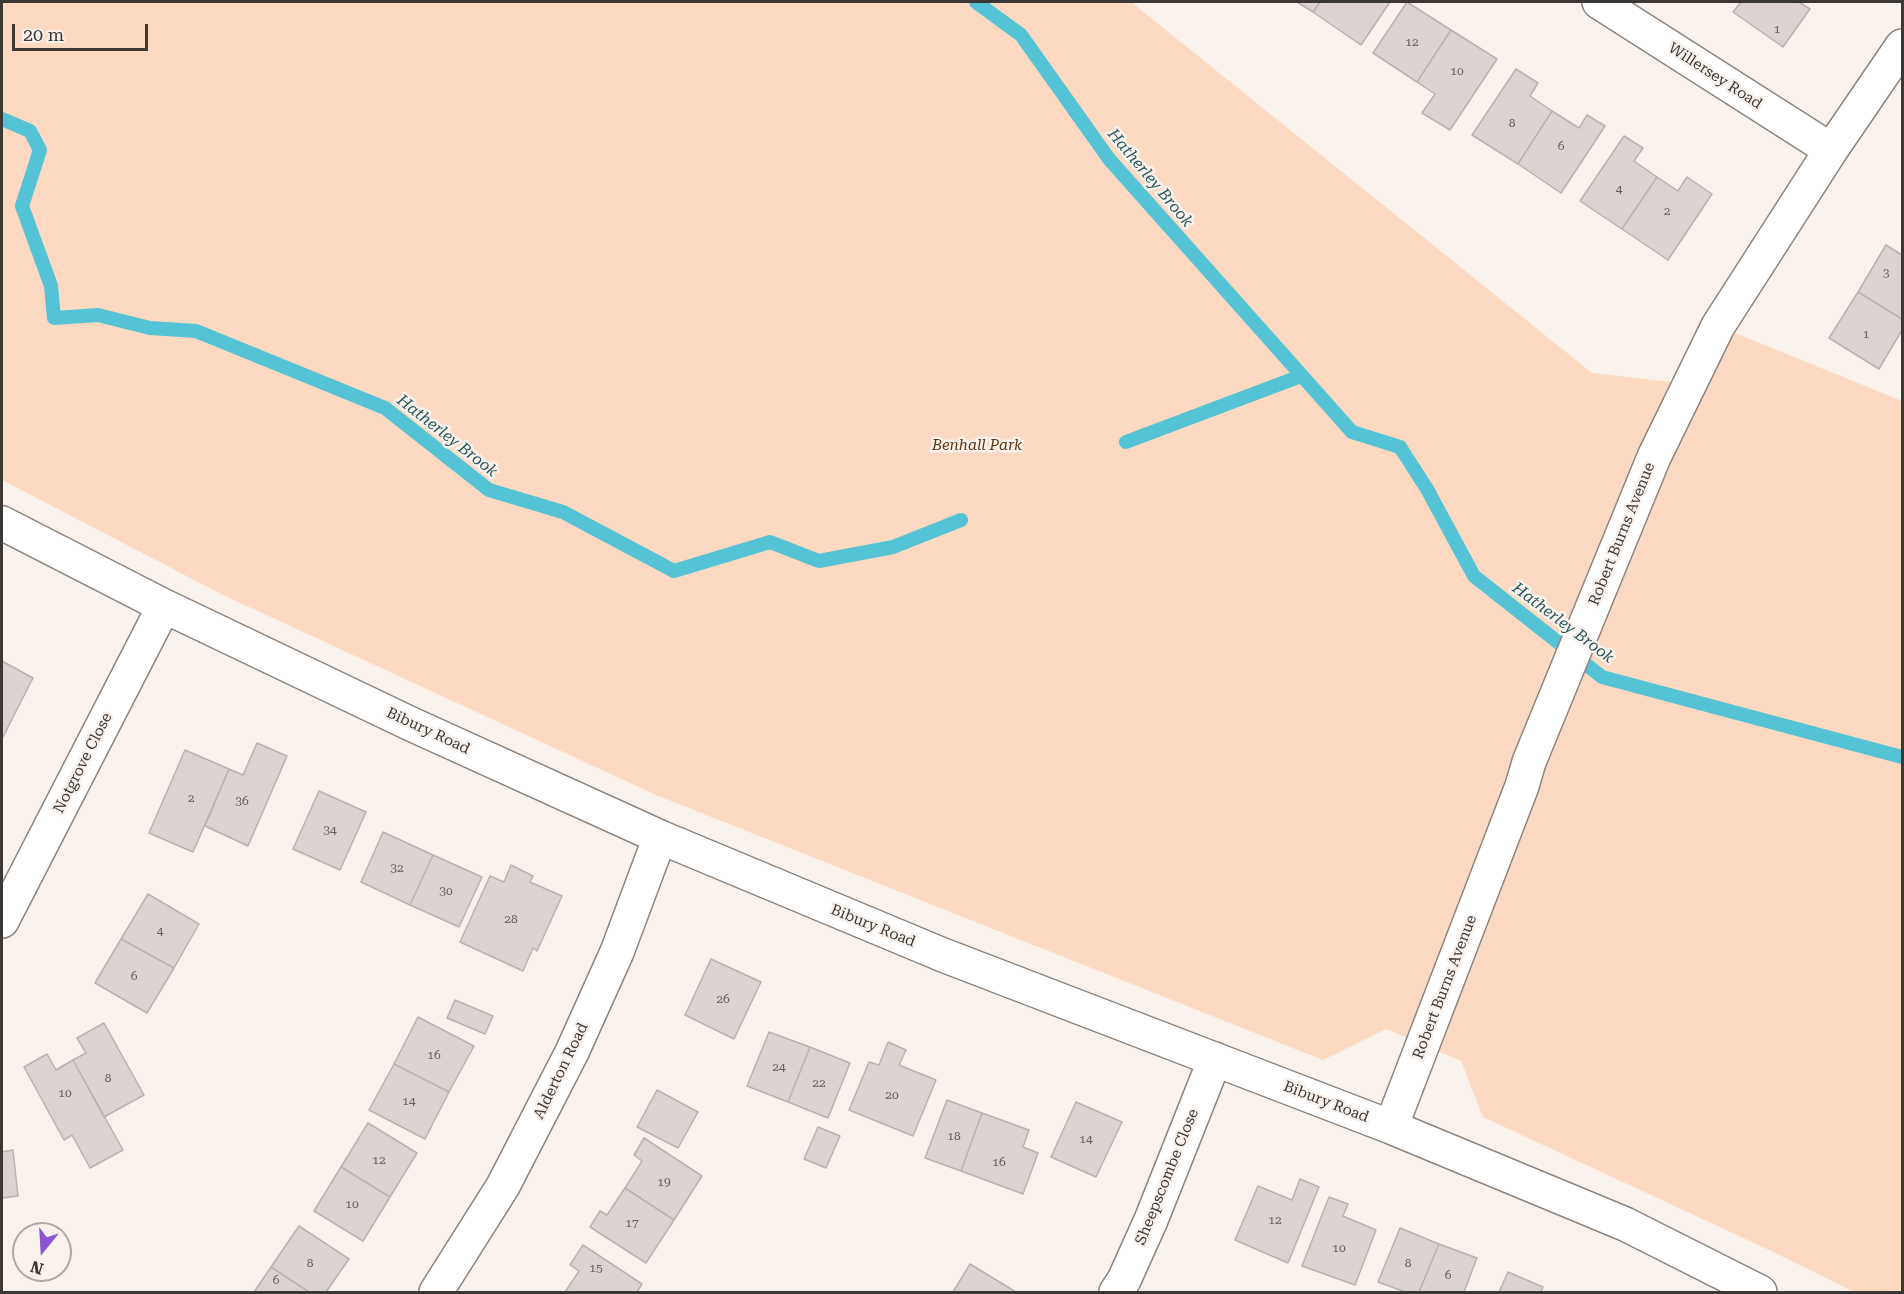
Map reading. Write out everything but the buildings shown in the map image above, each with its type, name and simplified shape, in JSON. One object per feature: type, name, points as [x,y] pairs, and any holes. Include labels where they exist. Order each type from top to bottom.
[{"type":"street","name":"Willersey Road","points":[[1599,2],[1831,150]]},
{"type":"street","name":"Robert Burns Avenue","points":[[1391,1128],[1522,786],[1529,762],[1654,457],[1718,326],[1831,150],[1902,46]]},
{"type":"street","name":"Bibury Road","points":[[2,523],[164,606],[411,724],[660,837],[943,955],[1391,1128],[1625,1224],[1746,1290]]},
{"type":"street","name":"Notgrove Close","points":[[2,921],[164,606]]},
{"type":"street","name":"Alderton Road","points":[[436,1293],[503,1186],[572,1052],[617,952],[660,837]]},
{"type":"street","name":"Sheepscombe Close","points":[[1116,1293],[1150,1220],[1215,1059]]},
{"type":"green space","name":"Benhall Park","points":[[2,2],[1131,2],[1592,373],[1689,384],[1718,326],[1902,401],[1902,1292],[1854,1292],[1483,1117],[1461,1061],[1386,1029],[1323,1060],[656,795],[223,595],[2,480]]},
{"type":"waterway","name":"Hatherley Brook","points":[[976,2],[1021,35],[1109,159],[1352,432],[1400,447],[1427,489],[1474,576],[1602,677],[1902,757]]},
{"type":"waterway","name":"Hatherley Brook","points":[[2,119],[30,131],[40,150],[22,206],[51,286],[54,318],[98,315],[150,328],[196,331],[385,408],[489,490],[563,512],[674,571],[770,542],[819,561],[893,547],[961,520]]},
{"type":"waterway","name":"Hatherley Brook","points":[[1126,442],[1301,376]]}]
